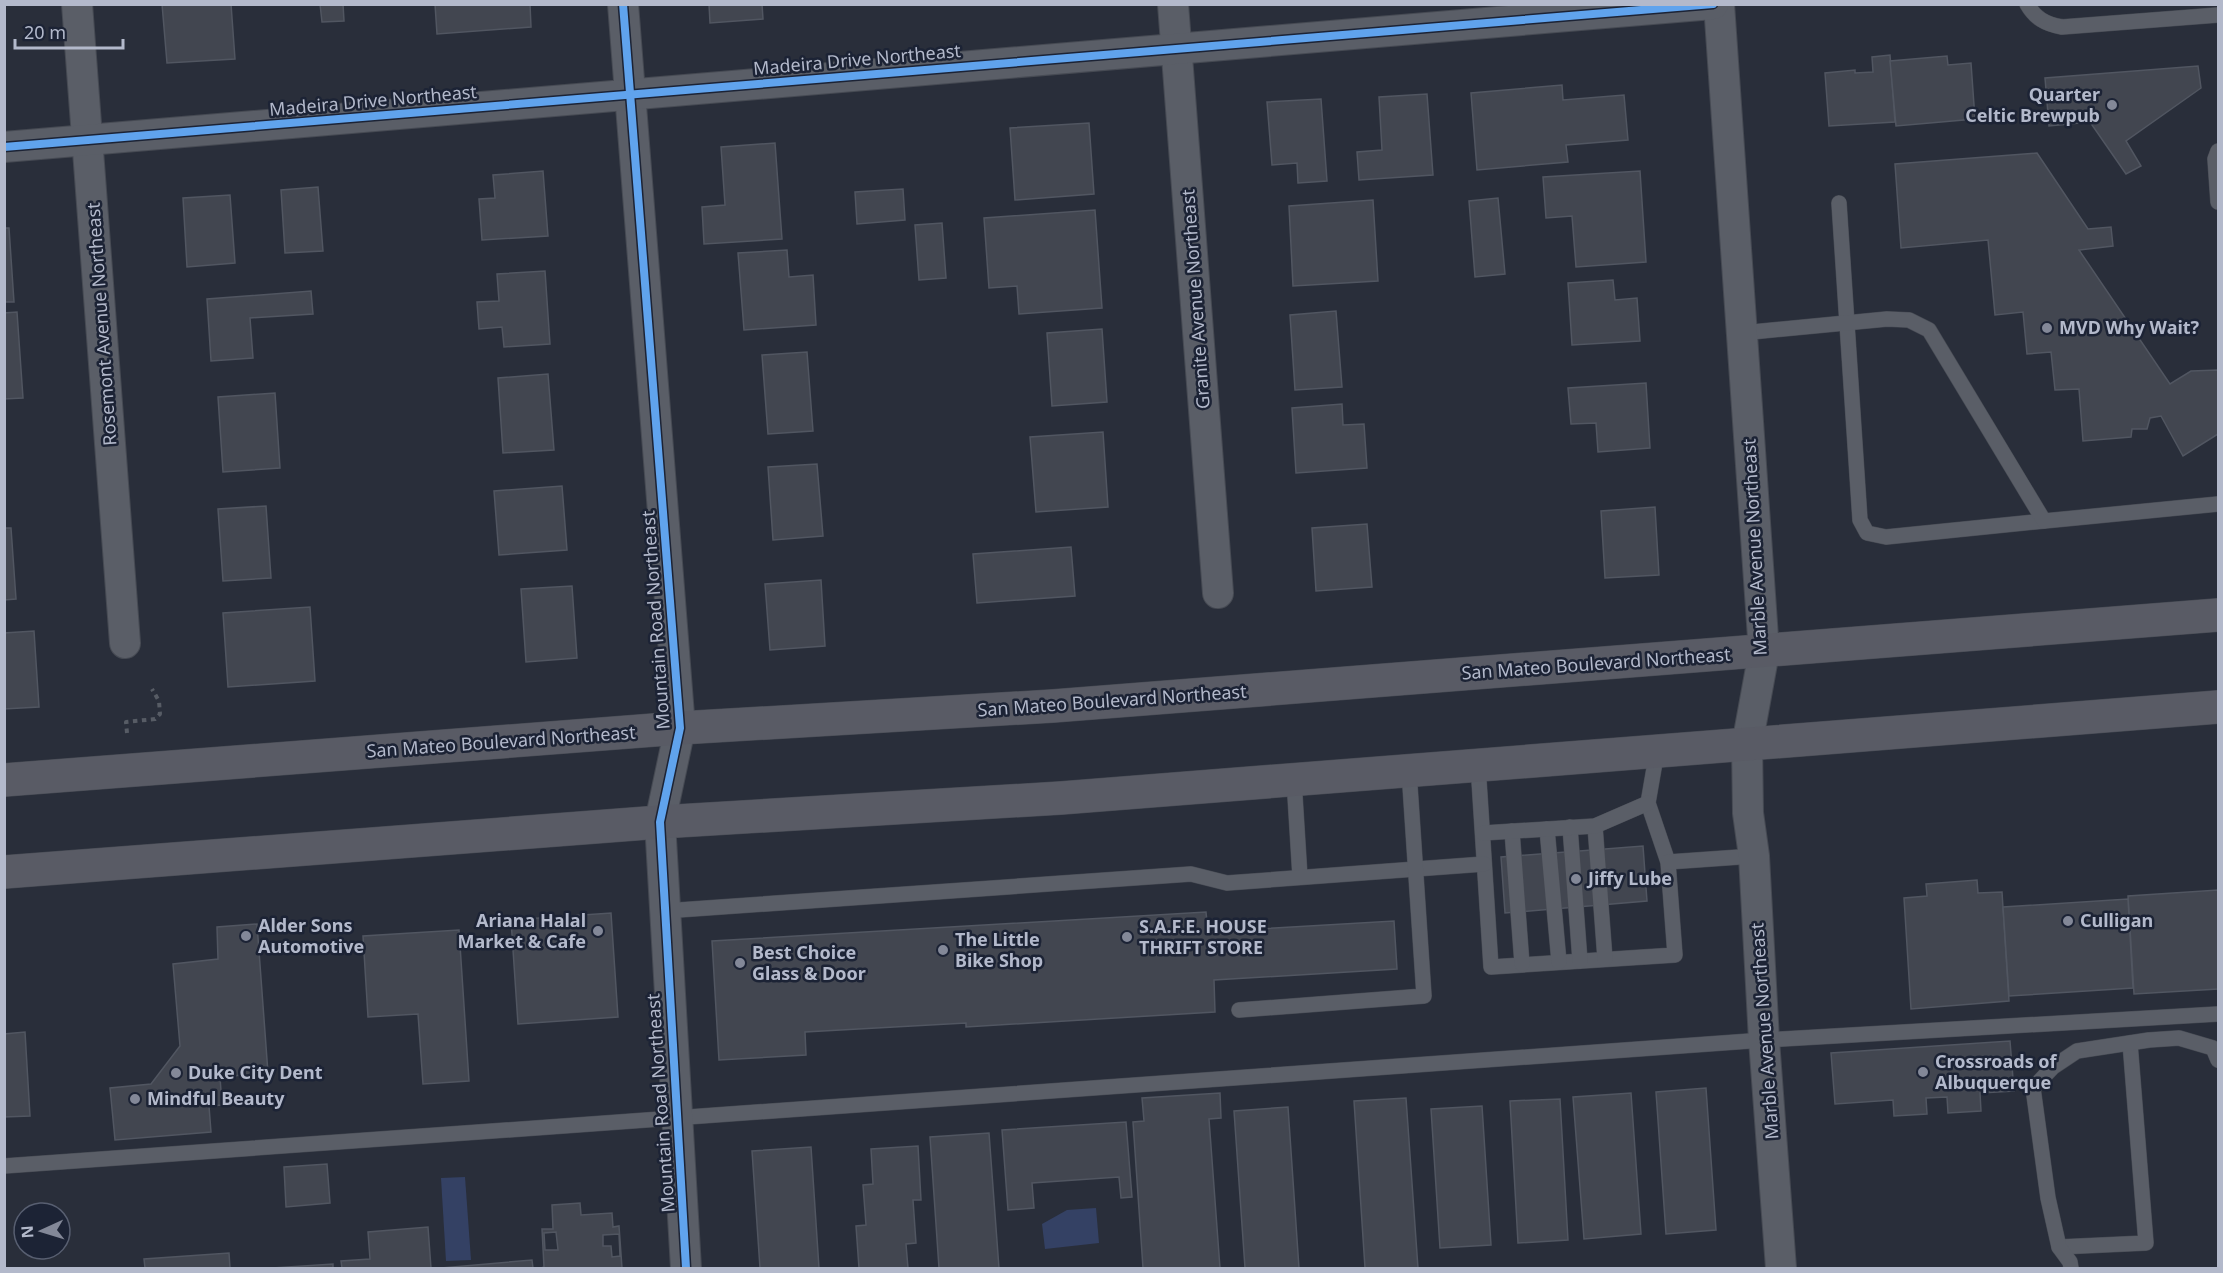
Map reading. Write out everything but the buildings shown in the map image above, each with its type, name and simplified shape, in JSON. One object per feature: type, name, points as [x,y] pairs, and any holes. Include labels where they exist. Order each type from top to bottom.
[{"type":"main road","name":"San Mateo Boulevard Northeast","points":[[4,780],[680,728],[1053,706],[2218,615]]},
{"type":"main road","points":[[4,872],[660,822],[1061,798],[2218,707]]},
{"type":"street","name":"Rosemont Avenue Northeast","points":[[77,4],[89,140],[124,643]]},
{"type":"street","name":"Mountain Road Northeast","points":[[623,4],[680,728],[660,822],[686,1269]]},
{"type":"street","name":"Granite Avenue Northeast","points":[[1173,4],[1218,593]]},
{"type":"street","name":"Madeira Drive Northeast","points":[[4,147],[1713,4]]},
{"type":"street","name":"Marble Avenue Northeast","points":[[1719,4],[1764,652],[1747,744],[1748,813],[1754,856],[1764,1040],[1781,1269]]},
{"type":"lane","points":[[2027,4],[2033,16],[2051,25],[2062,27],[2218,15]]},
{"type":"lane","points":[[2218,151],[2215,159],[2218,202]]},
{"type":"lane","points":[[1839,203],[1860,520],[1867,533],[1886,537],[2218,504]]},
{"type":"lane","points":[[1743,333],[1887,319],[1909,320],[1929,330],[2044,521]]},
{"type":"lane","points":[[1478,765],[1491,967],[1675,955],[1668,862],[1648,802],[1657,751]]},
{"type":"lane","points":[[1239,1010],[1424,996],[1409,771]]},
{"type":"lane","points":[[1294,780],[1300,877]]},
{"type":"lane","points":[[1483,833],[1595,826],[1648,802]]},
{"type":"lane","points":[[1595,826],[1605,959]]},
{"type":"lane","points":[[1570,827],[1580,961]]},
{"type":"lane","points":[[1547,829],[1558,962]]},
{"type":"lane","points":[[1512,831],[1522,964]]},
{"type":"lane","points":[[1668,862],[1754,856]]},
{"type":"lane","points":[[664,911],[1191,874],[1227,882],[1484,864]]},
{"type":"lane","points":[[4,1166],[1764,1040],[2218,1014]]},
{"type":"lane","points":[[2071,1269],[2070,1262],[2059,1247],[2048,1198],[2033,1088],[2053,1067],[2077,1051],[2179,1038],[2213,1048],[2218,1060]]},
{"type":"lane","points":[[2059,1247],[2146,1243],[2130,1043]]},
{"type":"path","points":[[127,733],[126,722],[154,719],[160,714],[159,701],[152,688]]},
{"type":"water","points":[[465,1177],[471,1260],[446,1261],[441,1178]]},
{"type":"water","points":[[1096,1208],[1099,1243],[1045,1249],[1042,1224],[1067,1210]]},
{"type":"cycle path","points":[[623,4],[680,728],[660,822],[686,1268]]},
{"type":"cycle path","points":[[4,147],[1713,4]]},
{"type":"place","name":"Quarter Celtic Brewpub","points":[[2112,105]]},
{"type":"place","name":"MVD Why Wait?","points":[[2047,328]]},
{"type":"place","name":"Jiffy Lube","points":[[1576,879]]},
{"type":"place","name":"Culligan","points":[[2068,921]]},
{"type":"place","name":"Ariana Halal Market & Cafe","points":[[598,931]]},
{"type":"place","name":"Alder Sons Automotive","points":[[246,936]]},
{"type":"place","name":"S.A.F.E. HOUSE THRIFT STORE","points":[[1127,937]]},
{"type":"place","name":"The Little Bike Shop","points":[[943,950]]},
{"type":"place","name":"Best Choice Glass & Door","points":[[740,963]]},
{"type":"place","name":"Crossroads of Albuquerque","points":[[1923,1072]]},
{"type":"place","name":"Duke City Dent","points":[[176,1073]]},
{"type":"place","name":"Mindful Beauty","points":[[135,1099]]}]
